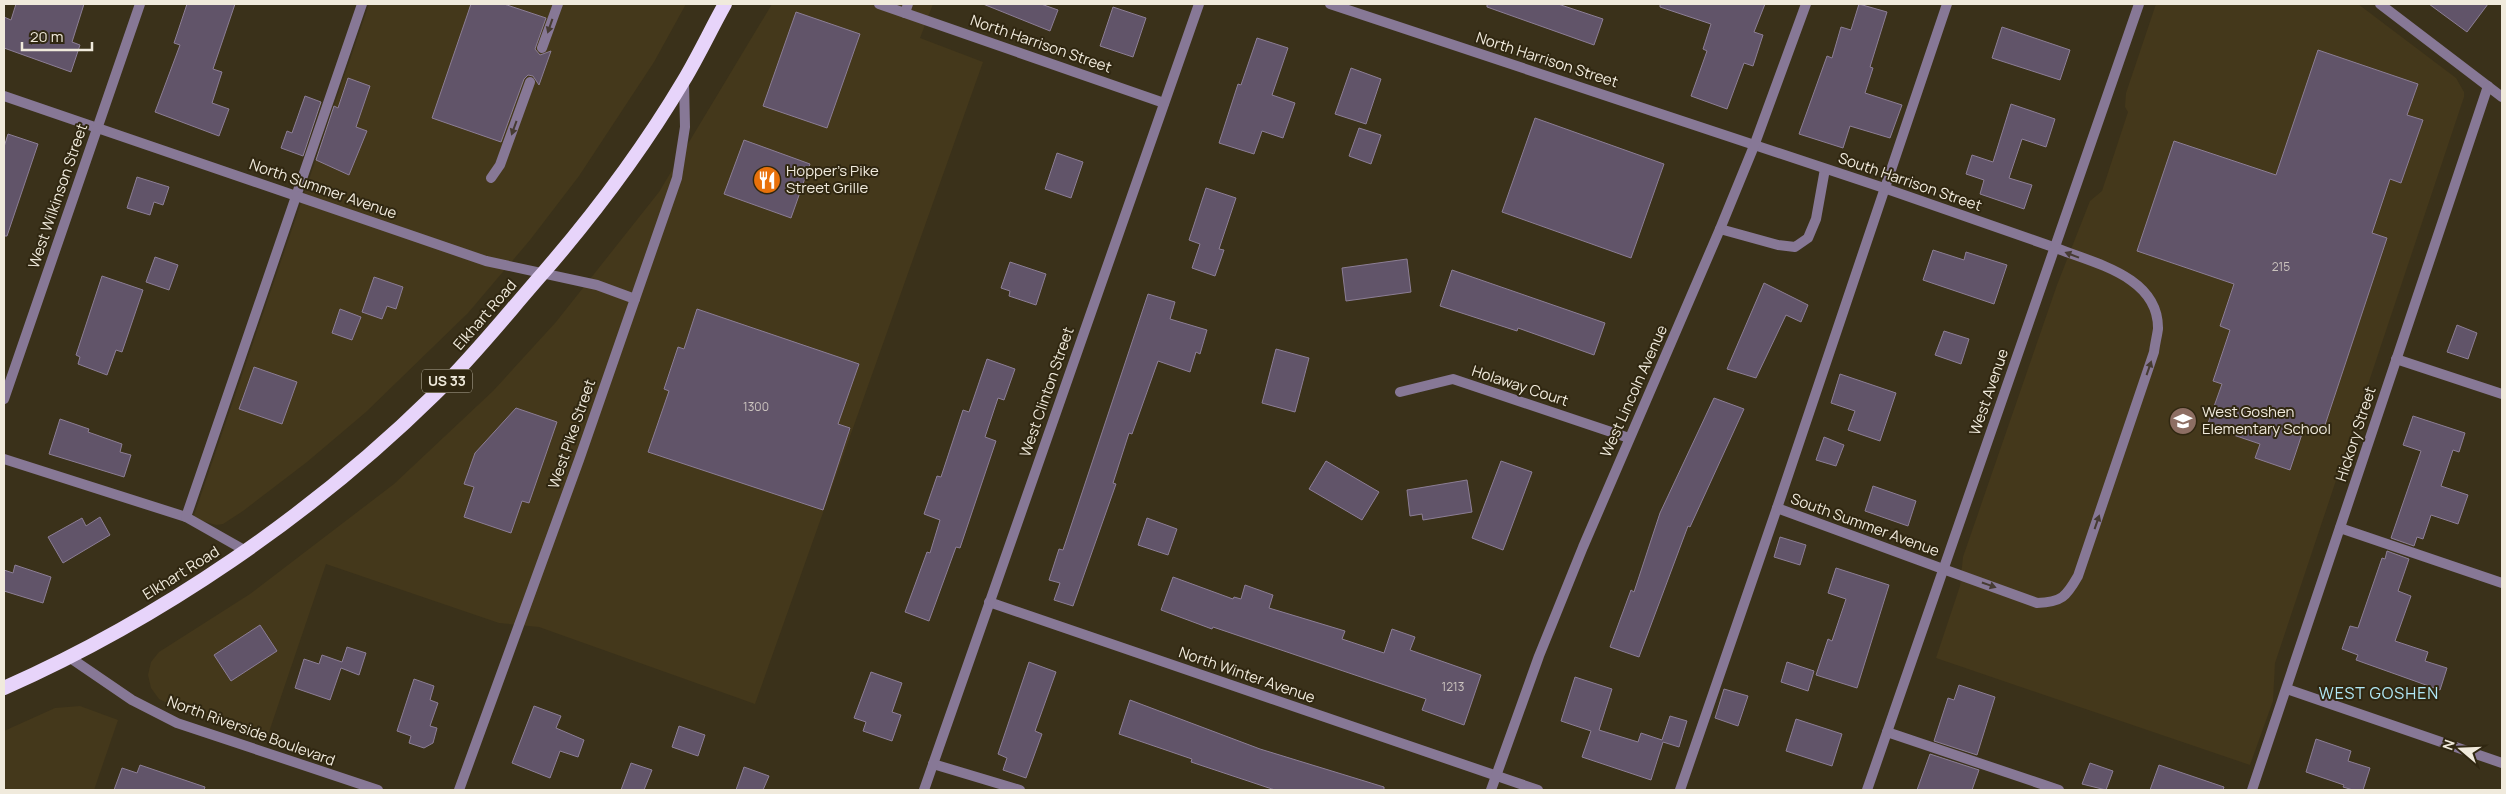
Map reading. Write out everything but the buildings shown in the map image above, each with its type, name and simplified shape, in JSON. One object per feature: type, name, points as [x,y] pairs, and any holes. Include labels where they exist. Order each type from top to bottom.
[{"type":"highway","name":"Elkhart Road","points":[[69,657],[128,625],[246,551],[327,490],[434,395],[493,334],[586,223],[684,81],[725,4]]},
{"type":"highway","name":"US 33","points":[[4,688],[69,657]]},
{"type":"street","name":"West Wilkinson Street","points":[[4,399],[140,4]]},
{"type":"street","points":[[186,517],[362,4]]},
{"type":"street","points":[[542,48],[558,4]]},
{"type":"street","name":"North Harrison Street","points":[[879,4],[906,8],[1164,103]]},
{"type":"street","name":"West Clinton Street","points":[[924,790],[1199,4]]},
{"type":"street","name":"North Harrison Street","points":[[1330,4],[1754,146]]},
{"type":"street","name":"West Lincoln Avenue","points":[[1491,790],[1540,656],[1629,438],[1754,146],[1806,4]]},
{"type":"street","points":[[1680,790],[1947,4]]},
{"type":"street","name":"West Avenue","points":[[1867,790],[2139,4]]},
{"type":"street","points":[[2380,4],[2502,97]]},
{"type":"street","name":"West Pike Street","points":[[459,790],[541,566],[677,178],[685,127],[684,81]]},
{"type":"street","points":[[491,178],[500,165],[530,82]]},
{"type":"street","name":"Hickory Street","points":[[2252,790],[2488,86]]},
{"type":"street","name":"North Summer Avenue","points":[[4,96],[486,261],[597,285],[635,298]]},
{"type":"street","name":"South Harrison Street","points":[[1754,146],[1884,188],[2122,273],[2140,287],[2152,304],[2158,327],[2154,352],[2078,576],[2067,595],[2054,602],[2037,603],[1942,569]]},
{"type":"street","points":[[1720,229],[1778,245],[1795,247],[1808,238],[1816,219],[1825,169]]},
{"type":"street","points":[[2396,359],[2502,394]]},
{"type":"street","name":"Holaway Court","points":[[1400,392],[1453,379],[1629,438]]},
{"type":"street","points":[[4,459],[186,517],[246,551]]},
{"type":"street","name":"South Summer Avenue","points":[[1777,508],[1942,569]]},
{"type":"street","points":[[2340,528],[2502,583]]},
{"type":"street","name":"North Winter Avenue","points":[[990,602],[1538,790]]},
{"type":"street","name":"North Riverside Boulevard","points":[[69,657],[132,700],[177,723],[378,790]]},
{"type":"street","points":[[2286,689],[2502,762]]},
{"type":"street","points":[[1887,732],[2058,790]]},
{"type":"street","points":[[933,764],[1020,790]]},
{"type":"shaded area","points":[[369,4],[686,4],[654,62],[579,176],[530,240],[468,313],[366,412],[307,462],[243,511],[223,524],[216,525],[193,518]]},
{"type":"shaded area","points":[[772,4],[933,4],[920,38],[983,62],[755,704],[539,627],[499,623],[326,564],[268,735],[175,707],[159,699],[151,688],[148,675],[151,662],[159,652],[250,594],[394,484],[493,391],[556,322],[659,192]]},
{"type":"shaded area","name":"West Goshen Elementary School","points":[[2156,4],[2358,4],[2456,78],[2464,92],[2464,97],[2275,663],[2273,701],[2250,765],[1936,658],[1960,586],[1963,557],[2057,285],[2090,201],[2102,191],[2128,112],[2125,107],[2126,93]]},
{"type":"shaded area","points":[[80,706],[118,720],[94,790],[4,790],[4,731],[55,708]]},
{"type":"place","name":"Hopper's Pike Street Grille","points":[[767,180]]},
{"type":"place","name":"West Goshen Elementary School","points":[[2183,421]]},
{"type":"district","name":"WEST GOSHEN","points":[[2379,693]]}]
